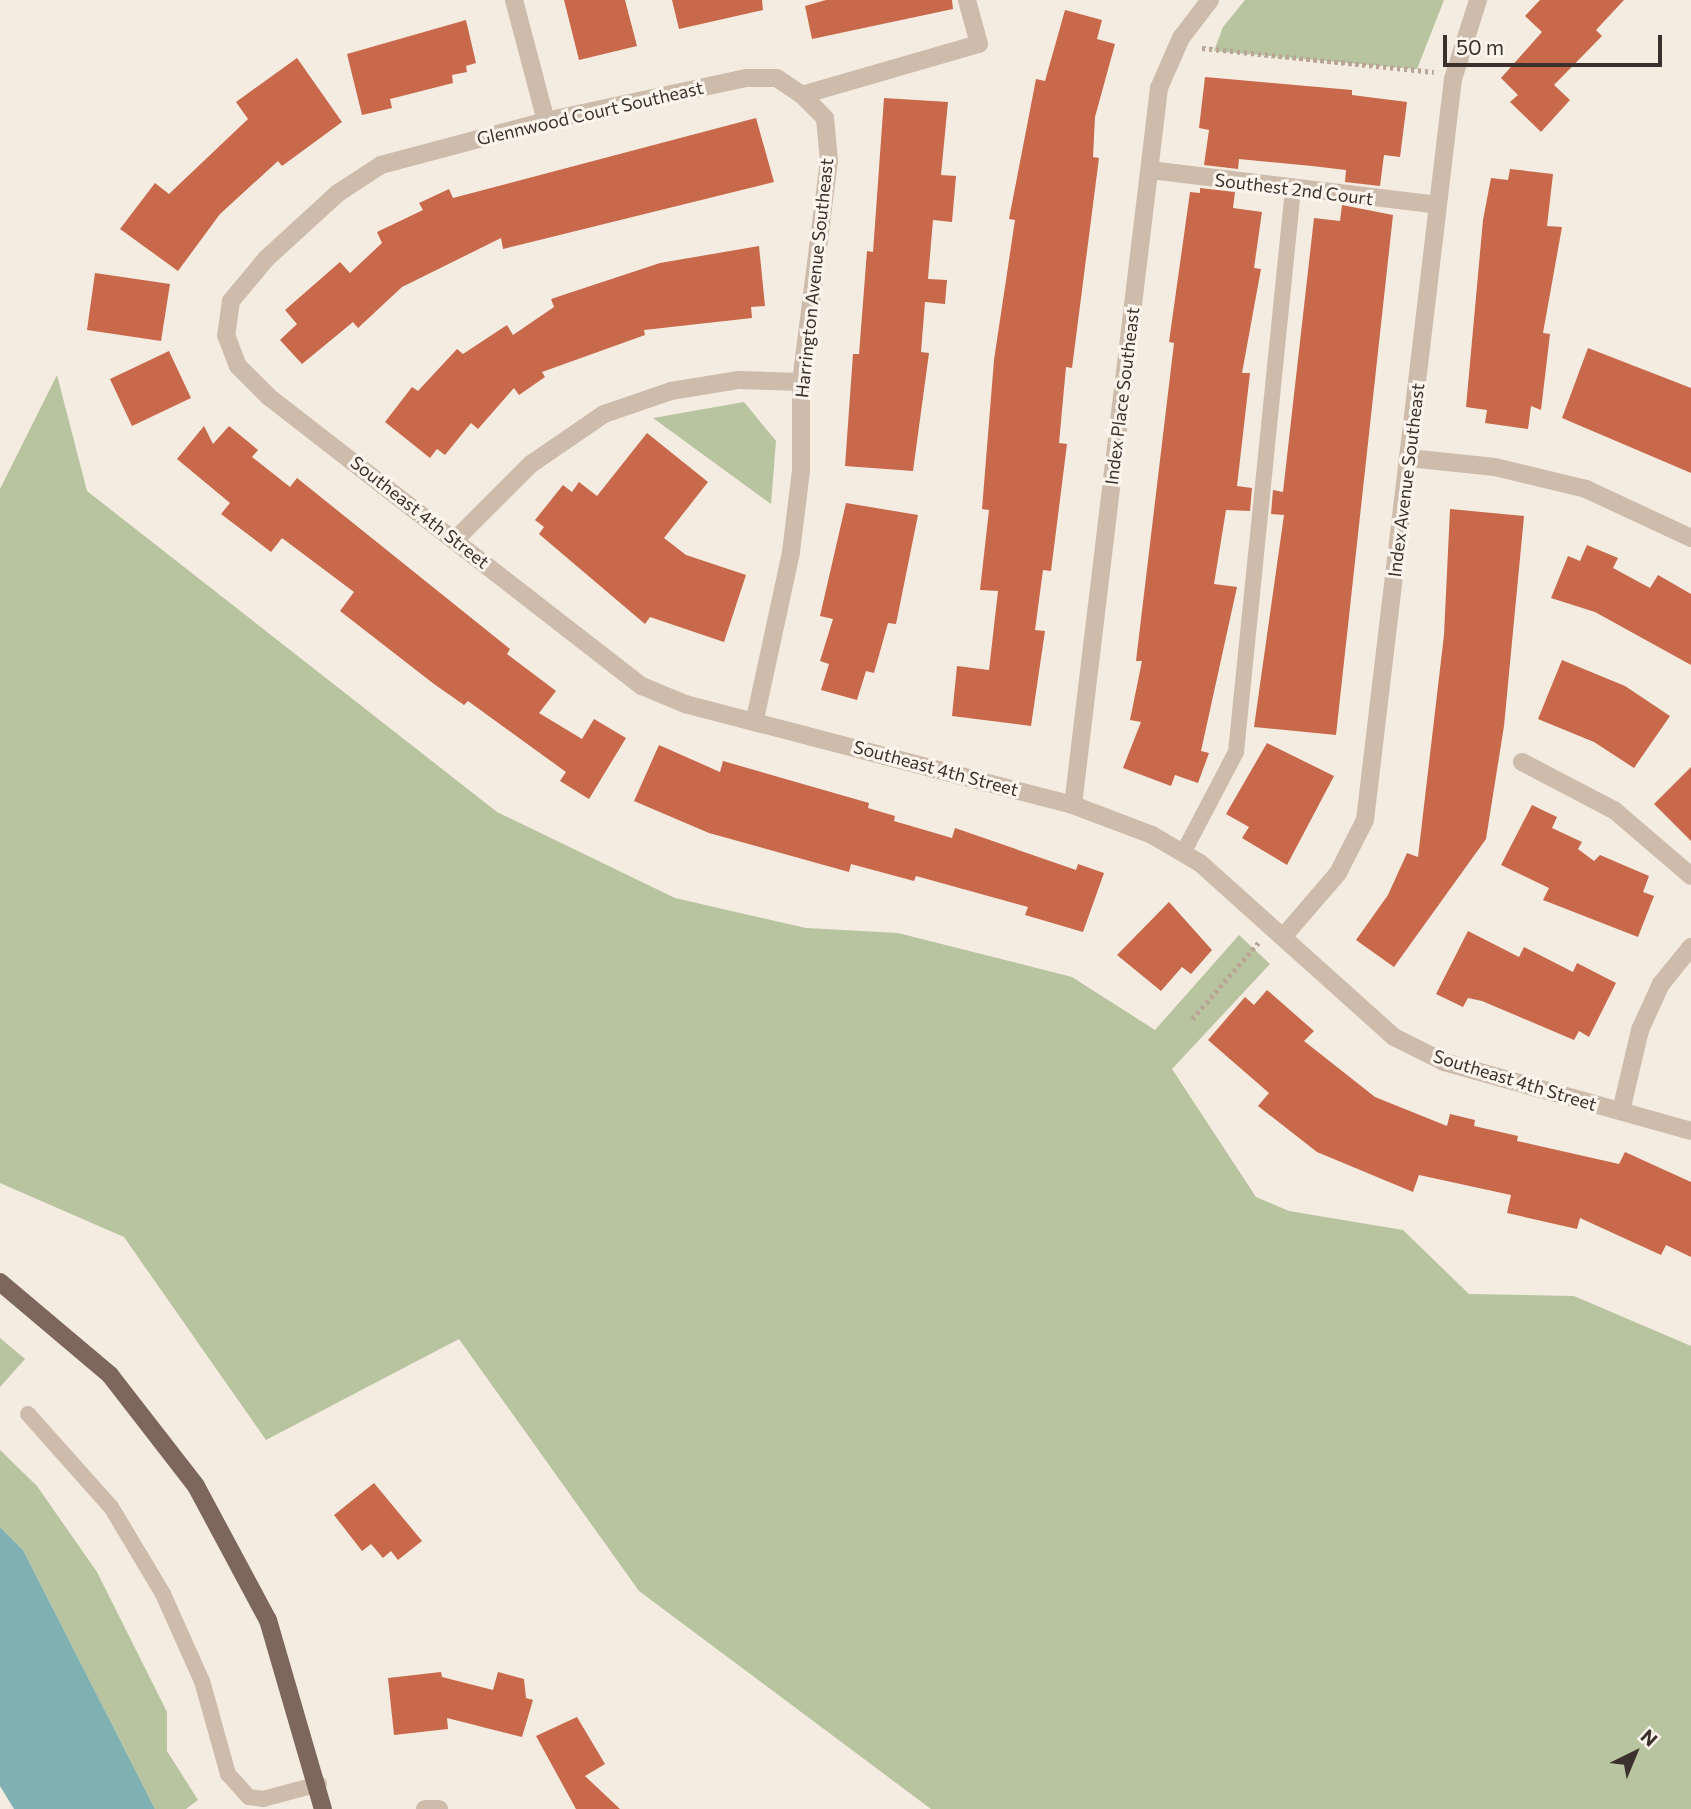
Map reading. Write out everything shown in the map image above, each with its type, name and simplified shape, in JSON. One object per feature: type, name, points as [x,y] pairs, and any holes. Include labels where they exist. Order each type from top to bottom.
[{"type":"main road","points":[[0,1282],[110,1375],[196,1486],[268,1620],[319,1784],[323,1809]]},
{"type":"street","points":[[514,0],[546,121]]},
{"type":"street","points":[[802,95],[979,44],[967,0]]},
{"type":"street","name":"Index Place Southeast","points":[[1073,805],[1160,88],[1177,46],[1210,0]]},
{"type":"street","name":"Index Avenue Southeast","points":[[1278,933],[1338,873],[1365,820],[1454,74],[1478,0]]},
{"type":"street","name":"Glennwood Court Southeast","points":[[226,335],[231,301],[338,193],[381,165],[546,121],[746,78],[776,78],[802,95]]},
{"type":"street","name":"Harrington Avenue Southeast","points":[[755,719],[791,552],[801,470],[801,382],[829,161],[825,118],[802,95]]},
{"type":"street","name":"Southest 2nd Court","points":[[1150,170],[1438,205]]},
{"type":"street","name":"Southeast 4th Street","points":[[226,335],[238,366],[269,397],[456,539],[642,686],[685,704],[755,719],[1073,805],[1182,853],[1278,933],[1394,1037],[1444,1062],[1691,1131]]},
{"type":"street","points":[[456,539],[531,464],[604,414],[671,391],[739,380],[801,382]]},
{"type":"street","points":[[1409,458],[1495,467],[1586,489],[1691,538]]},
{"type":"street","points":[[1522,762],[1614,810],[1691,876]]},
{"type":"street","points":[[1620,1111],[1640,1030],[1661,984],[1691,947]]},
{"type":"street","points":[[425,1809],[439,1809]]},
{"type":"lane","points":[[1182,853],[1236,752],[1293,189]]},
{"type":"lane","points":[[28,1414],[111,1507],[163,1594],[202,1681],[228,1774],[250,1797],[263,1799],[319,1784]]},
{"type":"path","points":[[1177,46],[1454,74]]},
{"type":"path","points":[[1192,1019],[1278,933]]},
{"type":"green space","points":[[1245,0],[1444,0],[1417,69],[1214,51],[1223,27]]},
{"type":"green space","points":[[57,375],[87,491],[497,812],[675,898],[806,928],[898,933],[1072,977],[1155,1030],[1239,935],[1270,964],[1172,1069],[1256,1197],[1289,1211],[1403,1230],[1469,1294],[1574,1296],[1691,1346],[1691,1809],[931,1809],[639,1591],[459,1339],[266,1440],[124,1237],[0,1183],[0,489]]},
{"type":"green space","points":[[744,402],[776,441],[771,504],[653,418]]},
{"type":"green space","points":[[0,1338],[25,1359],[0,1387]]},
{"type":"green space","points":[[0,1450],[37,1486],[97,1572],[167,1712],[167,1751],[198,1800],[186,1809],[155,1809],[23,1550],[0,1527]]},
{"type":"water","points":[[0,1527],[23,1550],[155,1809],[14,1809],[0,1786]]},
{"type":"building","points":[[564,0],[625,0],[637,46],[579,60]]},
{"type":"building","points":[[672,0],[762,0],[763,10],[679,29]]},
{"type":"building","points":[[826,0],[952,0],[953,9],[812,39],[805,6]]},
{"type":"building","points":[[1540,0],[1624,0],[1596,30],[1602,36],[1554,85],[1570,100],[1541,132],[1510,102],[1518,95],[1501,78],[1542,32],[1525,16]]},
{"type":"building","points":[[1065,10],[1102,20],[1097,39],[1115,44],[1095,117],[1093,157],[1099,158],[1072,368],[1066,367],[1059,443],[1067,444],[1051,571],[1043,570],[1035,630],[1045,631],[1031,726],[952,716],[957,666],[989,670],[998,591],[980,590],[989,510],[982,509],[994,360],[1015,220],[1009,219],[1036,79],[1045,81]]},
{"type":"building","points":[[466,20],[476,63],[466,66],[467,72],[452,75],[453,83],[390,99],[392,108],[362,115],[347,54]]},
{"type":"building","points":[[297,58],[342,122],[282,166],[278,161],[220,214],[178,271],[120,229],[155,183],[169,194],[248,119],[236,102]]},
{"type":"building","points":[[1205,77],[1352,90],[1352,95],[1407,102],[1400,157],[1384,155],[1380,186],[1345,182],[1346,170],[1239,159],[1238,169],[1204,165],[1209,130],[1199,128]]},
{"type":"building","points":[[884,98],[948,102],[941,175],[956,176],[952,222],[933,220],[928,279],[947,280],[945,304],[925,302],[921,352],[929,353],[913,471],[845,466],[853,354],[859,354],[867,251],[873,252]]},
{"type":"building","points":[[756,118],[774,182],[503,249],[501,238],[402,287],[358,328],[353,322],[302,364],[280,340],[297,324],[285,310],[340,262],[350,273],[382,243],[377,232],[423,210],[419,203],[449,189],[453,198]]},
{"type":"building","points":[[1510,169],[1553,174],[1547,226],[1562,227],[1543,333],[1550,334],[1541,410],[1531,406],[1528,429],[1485,423],[1487,410],[1466,407],[1483,220],[1491,178],[1508,180]]},
{"type":"building","points":[[1200,188],[1235,192],[1233,208],[1262,212],[1254,268],[1261,269],[1242,373],[1250,373],[1237,486],[1252,488],[1250,511],[1226,510],[1214,584],[1237,587],[1201,751],[1209,753],[1198,783],[1175,775],[1171,786],[1123,768],[1141,722],[1130,720],[1142,661],[1136,661],[1174,343],[1169,342],[1190,192],[1200,193]]},
{"type":"building","points":[[1342,205],[1393,215],[1336,735],[1254,727],[1284,515],[1271,514],[1273,490],[1283,492],[1314,218],[1340,221]]},
{"type":"building","points":[[759,246],[765,306],[751,307],[752,318],[644,330],[645,335],[542,372],[545,377],[519,395],[514,388],[478,429],[471,423],[445,455],[437,449],[430,458],[385,422],[412,387],[418,391],[457,349],[463,354],[507,325],[513,335],[554,307],[551,299],[660,263]]},
{"type":"building","points":[[95,273],[170,284],[161,341],[87,330]]},
{"type":"building","points":[[1588,348],[1691,388],[1691,473],[1562,418]]},
{"type":"building","points":[[169,351],[191,398],[132,426],[110,379]]},
{"type":"building","points":[[204,426],[213,444],[229,426],[258,450],[252,457],[290,487],[297,478],[510,649],[507,654],[556,691],[539,713],[582,739],[594,719],[626,738],[589,799],[560,781],[566,772],[468,701],[464,705],[434,684],[340,611],[354,592],[282,538],[271,552],[221,514],[230,503],[177,459]]},
{"type":"building","points":[[647,433],[708,482],[664,538],[686,555],[746,575],[724,642],[650,617],[645,624],[539,534],[544,527],[535,520],[563,485],[572,492],[579,482],[597,496]]},
{"type":"building","points":[[846,503],[918,515],[896,624],[888,623],[874,673],[866,671],[857,700],[821,690],[829,664],[820,661],[833,619],[820,616]]},
{"type":"building","points":[[1450,509],[1524,516],[1504,726],[1486,839],[1394,967],[1356,940],[1388,895],[1407,853],[1418,857],[1444,635]]},
{"type":"building","points":[[1587,545],[1618,558],[1613,568],[1650,588],[1658,575],[1691,594],[1691,665],[1595,612],[1551,598],[1568,556],[1580,561]]},
{"type":"building","points":[[1562,660],[1625,686],[1670,716],[1634,768],[1594,742],[1538,719]]},
{"type":"building","points":[[1267,743],[1334,776],[1287,865],[1242,838],[1249,827],[1226,814]]},
{"type":"building","points":[[659,745],[720,772],[723,761],[869,803],[868,808],[895,816],[894,821],[952,838],[955,828],[1076,870],[1078,864],[1104,873],[1083,932],[1025,915],[1028,907],[916,876],[914,881],[851,864],[849,872],[709,833],[634,801]]},
{"type":"building","points":[[1691,767],[1691,841],[1654,804]]},
{"type":"building","points":[[1532,805],[1557,817],[1552,828],[1582,842],[1578,849],[1594,861],[1600,855],[1649,876],[1643,892],[1654,896],[1638,937],[1543,900],[1549,888],[1501,865]]},
{"type":"building","points":[[1169,902],[1212,950],[1191,974],[1182,967],[1161,991],[1117,955]]},
{"type":"building","points":[[1468,931],[1519,957],[1524,947],[1573,972],[1577,963],[1616,983],[1589,1037],[1579,1031],[1574,1040],[1482,1001],[1468,998],[1463,1007],[1436,994]]},
{"type":"building","points":[[1267,990],[1314,1031],[1304,1041],[1375,1097],[1447,1126],[1450,1114],[1475,1120],[1474,1126],[1518,1136],[1517,1141],[1619,1164],[1625,1152],[1691,1182],[1691,1257],[1666,1245],[1661,1255],[1580,1218],[1577,1229],[1507,1213],[1511,1195],[1419,1175],[1413,1192],[1317,1152],[1258,1106],[1269,1093],[1208,1040],[1245,997],[1254,1005]]},
{"type":"building","points":[[374,1483],[422,1541],[398,1560],[391,1551],[383,1558],[371,1544],[362,1551],[334,1515]]},
{"type":"building","points":[[441,1672],[442,1677],[493,1690],[498,1672],[524,1679],[526,1698],[533,1700],[522,1737],[447,1718],[448,1729],[394,1735],[388,1678]]},
{"type":"building","points":[[577,1717],[605,1764],[585,1776],[620,1809],[576,1809],[536,1736]]}]
